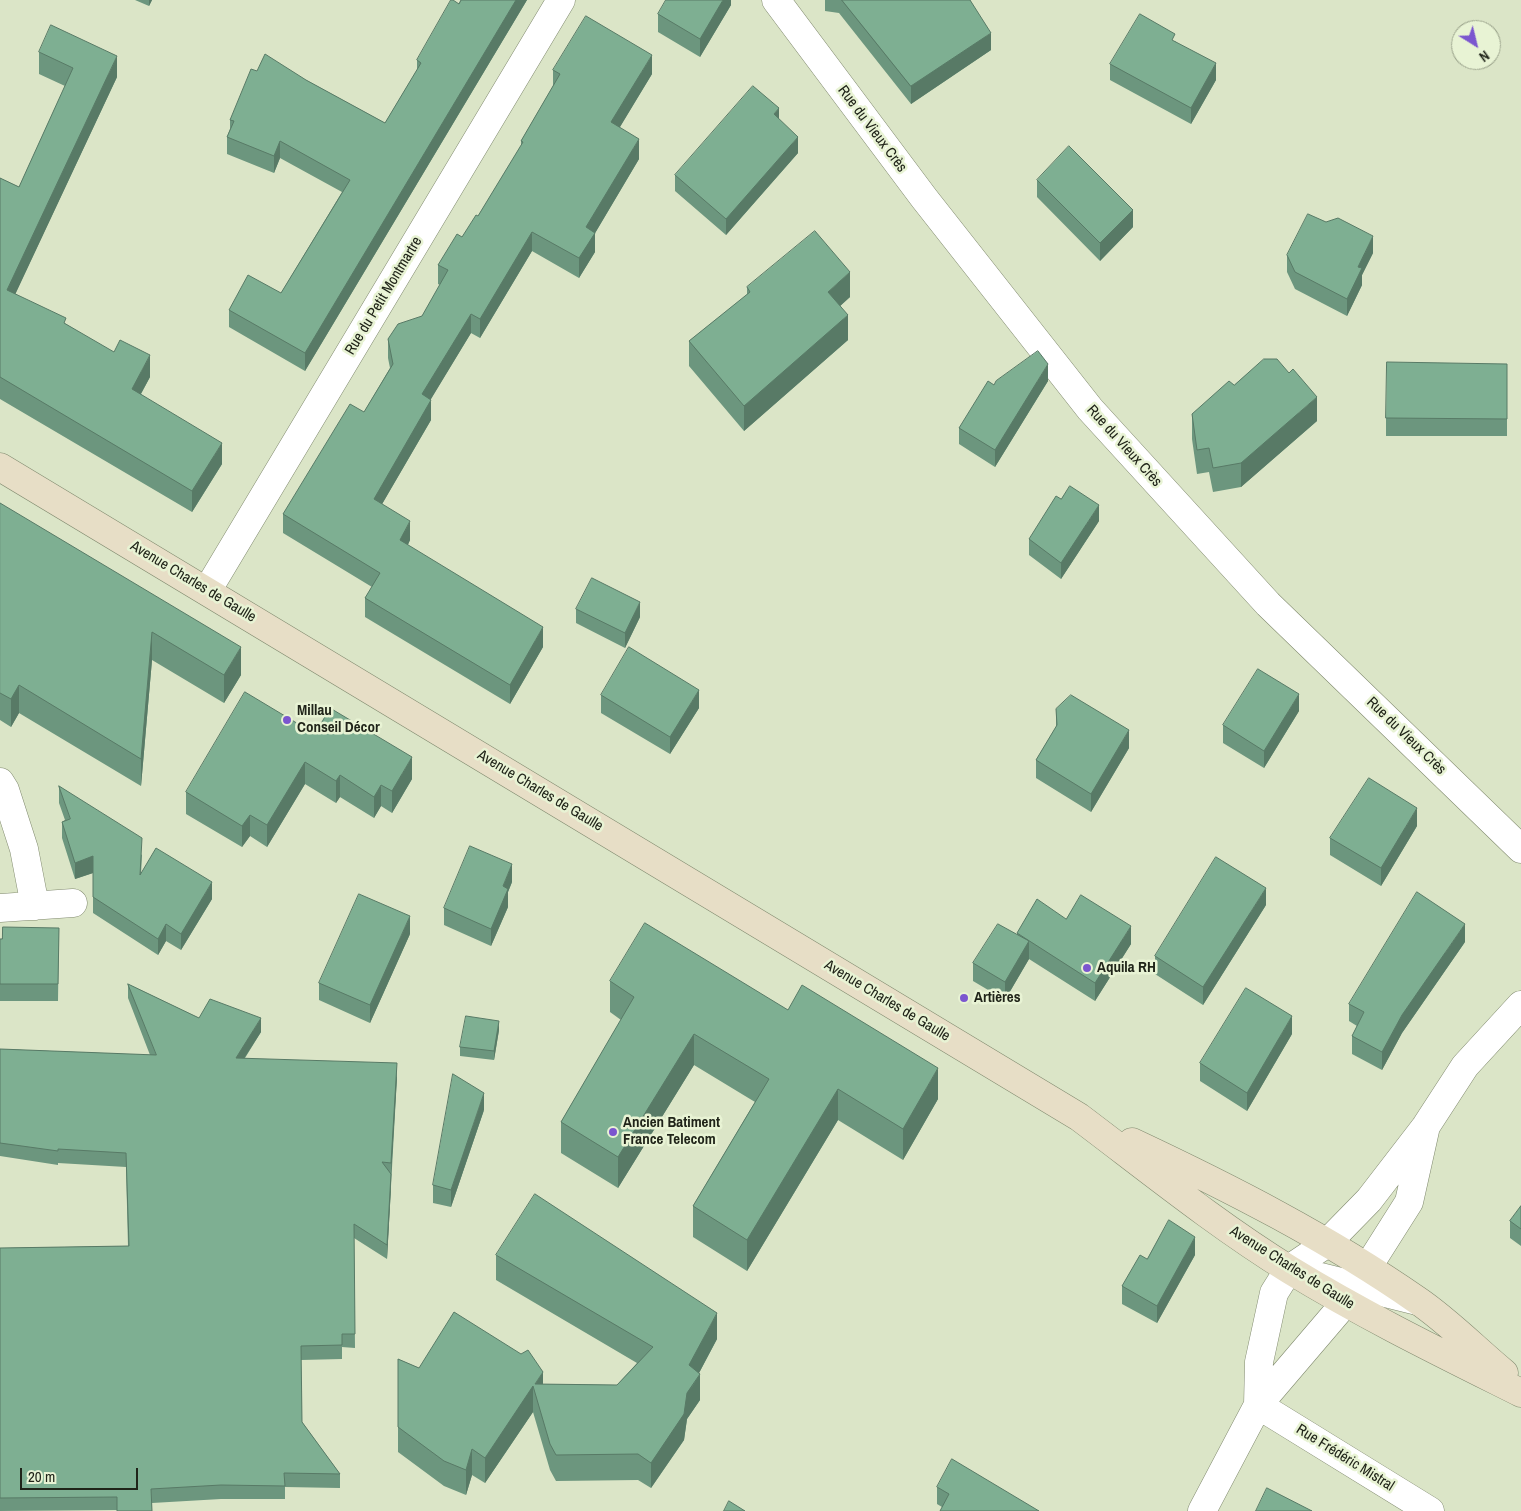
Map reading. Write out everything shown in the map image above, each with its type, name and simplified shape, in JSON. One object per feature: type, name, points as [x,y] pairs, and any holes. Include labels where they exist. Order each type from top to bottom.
[{"type":"main road","name":"Avenue Charles de Gaulle","points":[[0,467],[1079,1117],[1243,1239],[1308,1256],[1356,1286],[1419,1301],[1521,1387]]},
{"type":"main road","name":"Avenue Charles de Gaulle","points":[[1079,1117],[1231,1188],[1308,1256],[1521,1393]]},
{"type":"street","name":"Rue du Petit Montmartre","points":[[207,592],[561,0]]},
{"type":"street","name":"Rue du Vieux Crès","points":[[776,0],[924,198],[1090,409],[1268,604],[1521,849]]},
{"type":"street","points":[[0,782],[5,790],[24,849],[35,906]]},
{"type":"street","points":[[0,908],[73,903]]},
{"type":"street","points":[[1258,1405],[1259,1362],[1274,1293],[1308,1256],[1369,1200],[1426,1126],[1465,1066],[1521,1005]]},
{"type":"street","points":[[1202,1511],[1258,1405],[1356,1286],[1409,1202],[1426,1126]]},
{"type":"street","name":"Rue Frédéric Mistral","points":[[1258,1405],[1430,1511]]},
{"type":"building","points":[[451,0],[459,4],[461,0],[516,0],[305,353],[229,310],[248,275],[281,293],[350,180],[280,141],[274,156],[227,137],[234,121],[230,120],[251,69],[257,71],[265,54],[306,80],[385,123],[421,63],[417,60]]},
{"type":"building","points":[[666,0],[723,0],[700,39],[658,14]]},
{"type":"building","points":[[842,0],[970,0],[991,33],[911,86]]},
{"type":"building","points":[[1140,14],[1175,34],[1172,40],[1216,63],[1191,108],[1110,64]]},
{"type":"building","points":[[586,16],[652,55],[611,122],[639,139],[586,227],[595,233],[579,258],[532,232],[480,319],[471,314],[422,394],[431,400],[374,499],[410,521],[400,540],[543,627],[510,685],[365,598],[380,573],[283,514],[350,404],[364,412],[393,364],[388,339],[398,324],[422,316],[448,270],[438,265],[457,234],[462,237],[476,215],[478,216],[523,142],[521,141],[560,74],[553,70]]},
{"type":"building","points":[[51,25],[117,56],[7,290],[66,318],[64,323],[114,352],[120,340],[150,355],[132,389],[222,443],[192,491],[0,377],[0,178],[19,187],[73,68],[39,52]]},
{"type":"building","points":[[753,86],[779,108],[774,114],[798,137],[726,219],[675,175]]},
{"type":"building","points":[[1069,146],[1133,210],[1100,243],[1037,180]]},
{"type":"building","points":[[1308,214],[1326,222],[1338,218],[1373,236],[1358,267],[1362,268],[1347,299],[1295,272],[1287,255]]},
{"type":"building","points":[[815,231],[850,272],[828,292],[848,315],[744,406],[689,341],[750,292],[747,287]]},
{"type":"building","points":[[1038,351],[1048,364],[995,450],[959,428],[988,381],[994,385],[996,381]]},
{"type":"building","points":[[1264,359],[1277,359],[1289,373],[1293,369],[1317,397],[1241,463],[1213,468],[1209,448],[1197,450],[1192,414],[1229,381],[1234,385]]},
{"type":"building","points":[[1387,362],[1507,364],[1507,419],[1386,418]]},
{"type":"building","points":[[1070,486],[1099,505],[1061,563],[1029,539],[1056,496],[1061,499]]},
{"type":"building","points":[[0,503],[241,647],[224,675],[152,632],[141,759],[19,685],[11,699],[0,693]]},
{"type":"building","points":[[592,578],[640,602],[625,633],[576,609]]},
{"type":"building","points":[[629,647],[699,690],[670,737],[601,695]]},
{"type":"building","points":[[1258,669],[1299,694],[1264,751],[1223,725]]},
{"type":"building","points":[[245,692],[315,734],[330,708],[412,757],[392,791],[381,785],[374,797],[340,775],[336,781],[305,762],[267,825],[250,815],[242,826],[186,792]]},
{"type":"building","points":[[1071,695],[1129,730],[1091,794],[1036,760],[1057,725],[1056,709]]},
{"type":"building","points":[[1369,778],[1417,808],[1381,868],[1330,838]]},
{"type":"building","points":[[59,786],[142,838],[140,875],[156,848],[212,882],[181,934],[166,924],[158,939],[93,897],[93,856],[75,863],[62,822],[70,819]]},
{"type":"building","points":[[470,846],[512,864],[503,886],[508,889],[491,929],[444,908]]},
{"type":"building","points":[[1216,857],[1266,888],[1203,987],[1155,956]]},
{"type":"building","points":[[1417,892],[1465,924],[1402,1015],[1382,1052],[1352,1036],[1364,1012],[1349,1004]]},
{"type":"building","points":[[359,894],[410,916],[370,1005],[319,983]]},
{"type":"building","points":[[1081,895],[1131,926],[1095,983],[1017,933],[1037,899],[1066,919]]},
{"type":"building","points":[[645,923],[788,1010],[802,985],[938,1068],[903,1129],[838,1089],[747,1240],[693,1206],[769,1079],[694,1034],[618,1157],[561,1122],[634,997],[610,981]]},
{"type":"building","points":[[998,924],[1029,941],[1005,982],[973,963]]},
{"type":"building","points":[[3,927],[59,928],[58,984],[0,984],[0,939],[2,939]]},
{"type":"building","points":[[128,984],[199,1018],[210,999],[261,1018],[236,1058],[397,1063],[391,1163],[382,1162],[391,1174],[387,1245],[354,1224],[355,1334],[342,1334],[342,1345],[301,1346],[302,1422],[340,1474],[284,1473],[285,1486],[221,1485],[151,1489],[152,1511],[117,1511],[117,1497],[0,1498],[0,1248],[129,1246],[126,1153],[58,1149],[58,1151],[0,1143],[0,1049],[156,1055]]},
{"type":"building","points":[[1246,988],[1292,1016],[1247,1093],[1200,1063]]},
{"type":"building","points":[[466,1016],[499,1021],[494,1051],[460,1047]]},
{"type":"building","points":[[453,1074],[484,1093],[451,1190],[433,1185]]},
{"type":"building","points":[[535,1194],[717,1313],[689,1365],[700,1374],[687,1393],[684,1414],[651,1463],[638,1454],[556,1455],[550,1444],[533,1386],[485,1458],[472,1449],[466,1470],[444,1461],[398,1427],[398,1359],[419,1368],[454,1312],[521,1354],[528,1350],[543,1372],[535,1384],[617,1385],[653,1347],[496,1255]]},
{"type":"building","points":[[1521,1206],[1521,1229],[1510,1221]]},
{"type":"building","points":[[1169,1220],[1195,1237],[1157,1306],[1122,1286],[1140,1255],[1147,1259]]},
{"type":"building","points":[[952,1459],[1039,1511],[940,1511],[949,1494],[937,1487]]},
{"type":"building","points":[[1267,1488],[1312,1511],[1256,1511]]},
{"type":"building","points":[[729,1501],[745,1511],[724,1511]]},
{"type":"place","name":"Millau Conseil Décor","points":[[287,720]]},
{"type":"place","name":"Aquila RH","points":[[1087,968]]},
{"type":"place","name":"Artières","points":[[964,998]]},
{"type":"place","name":"Ancien Batiment France Telecom","points":[[613,1132]]}]
